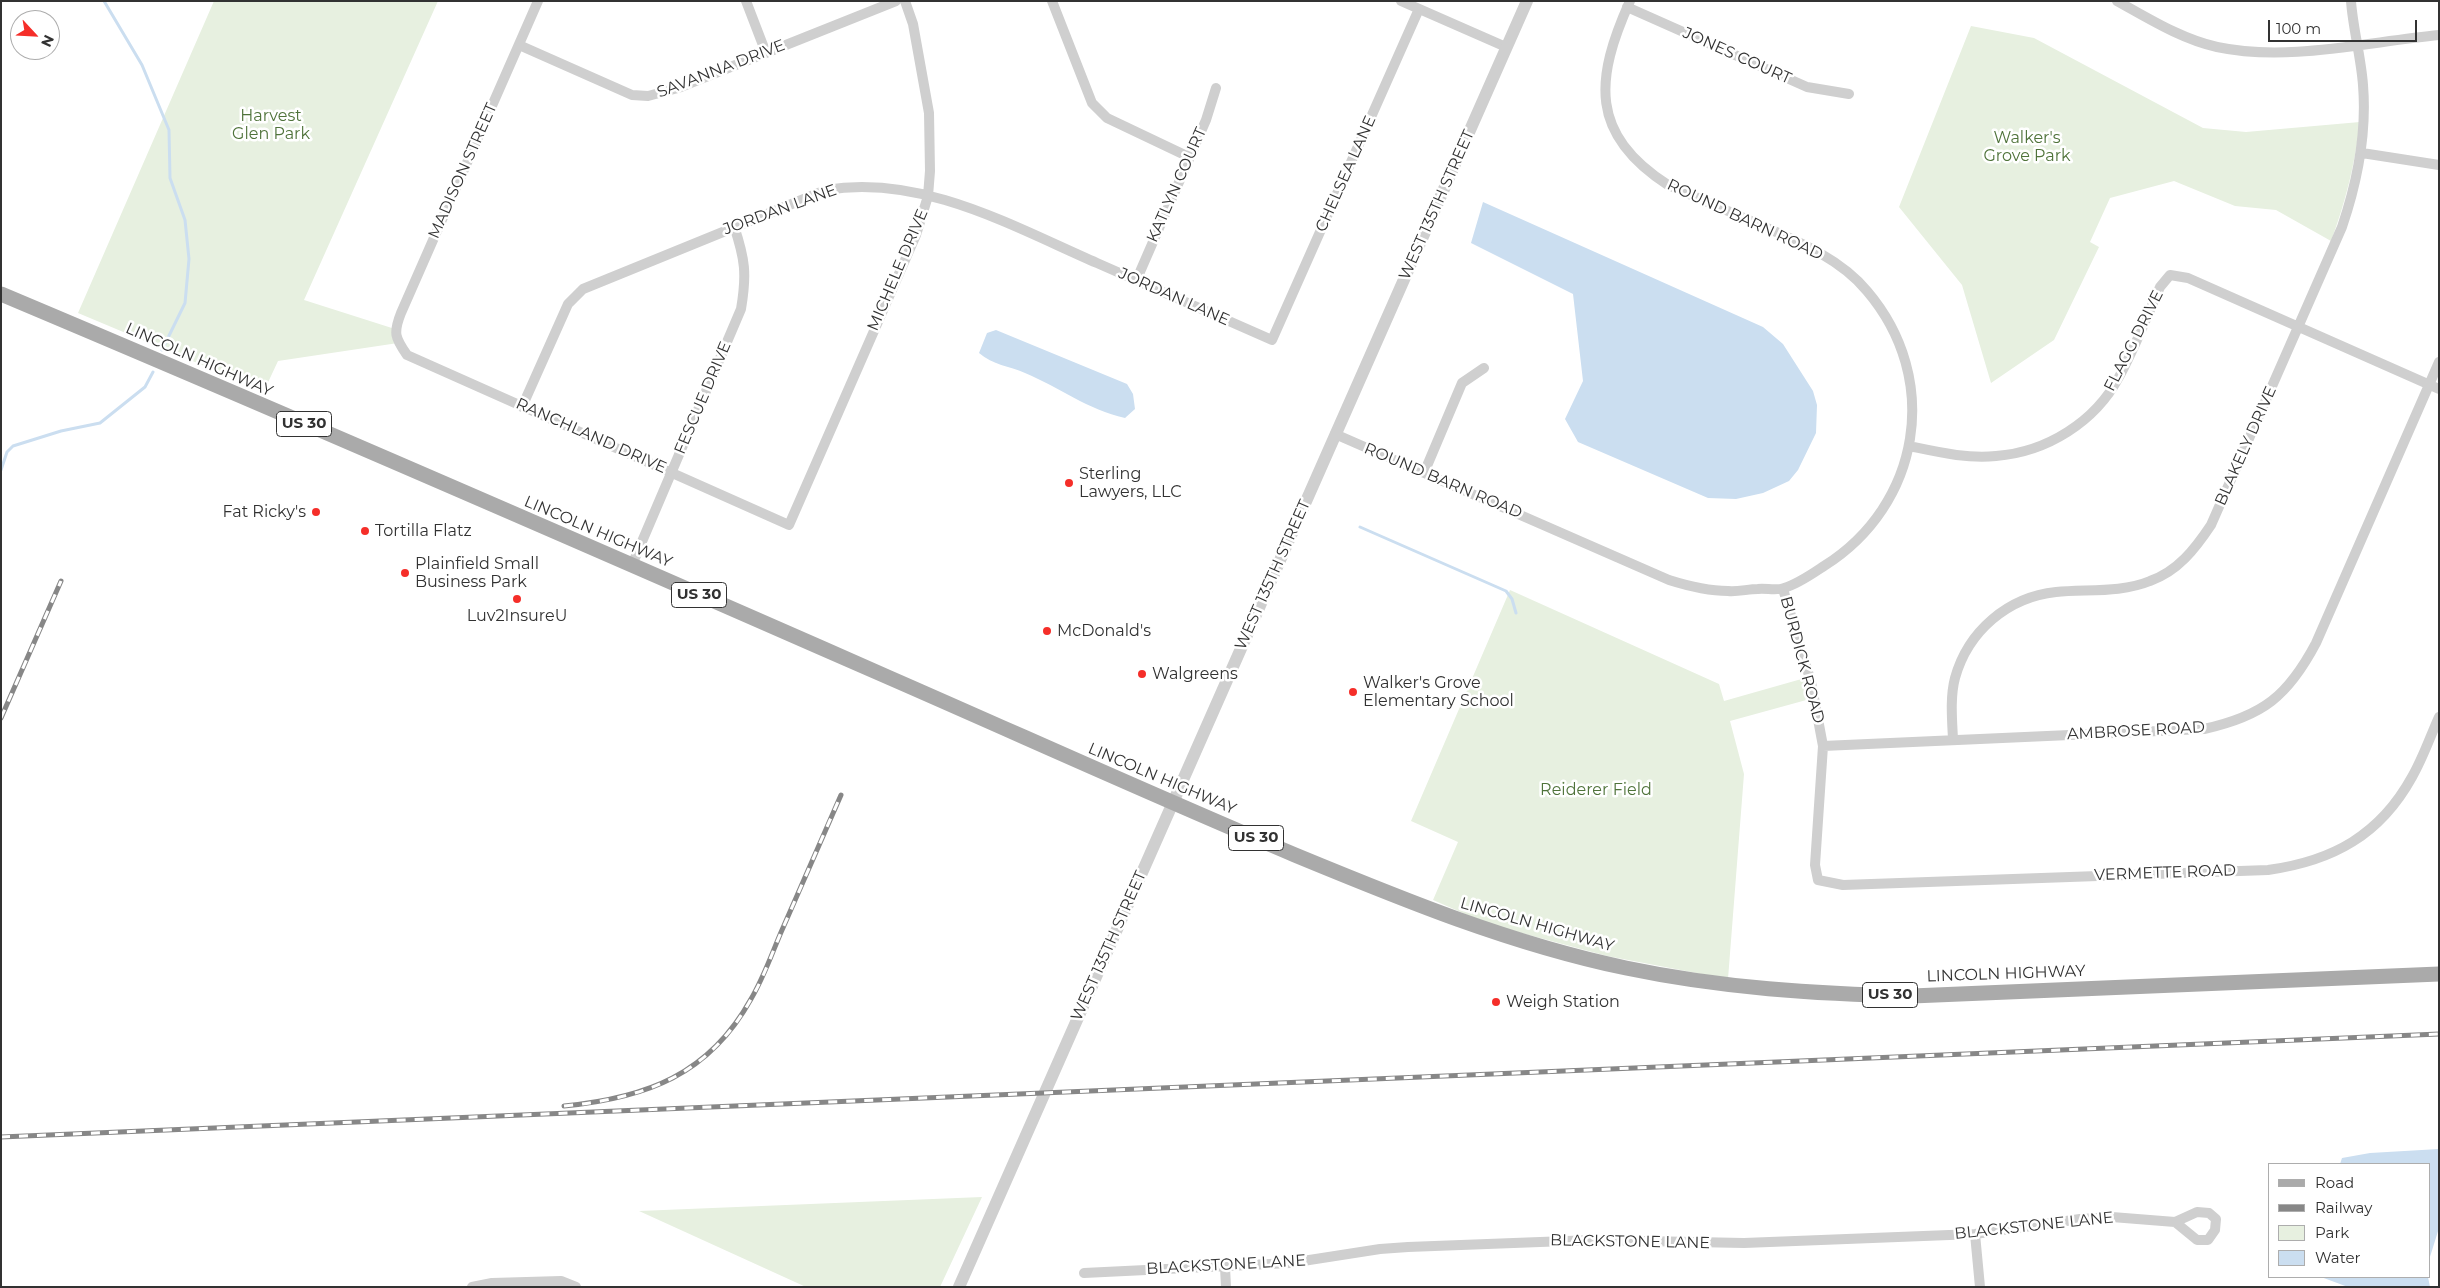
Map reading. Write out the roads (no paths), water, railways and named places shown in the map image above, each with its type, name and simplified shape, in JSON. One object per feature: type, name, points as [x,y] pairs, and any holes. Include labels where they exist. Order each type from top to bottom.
[{"type":"main road","name":"LINCOLN HIGHWAY","points":[[1,294],[632,566],[1172,803],[1419,906],[1475,927],[1524,942],[1622,967],[1727,985],[1814,993],[1912,996],[2439,974]]},
{"type":"street","name":"MADISON STREET","points":[[398,342],[395,329],[401,313],[538,1]]},
{"type":"street","points":[[746,1],[766,53]]},
{"type":"street","name":"SAVANNA DRIVE","points":[[519,45],[632,94],[648,96],[664,93],[896,1]]},
{"type":"street","name":"MICHELE DRIVE","points":[[789,525],[916,235],[928,196],[930,171],[929,112],[913,24],[904,1]]},
{"type":"street","points":[[1052,1],[1092,103],[1107,118],[1189,157]]},
{"type":"street","points":[[1401,1],[1506,47]]},
{"type":"street","name":"WEST 135TH STREET","points":[[959,1287],[1527,1]]},
{"type":"street","points":[[2117,1],[2174,31],[2215,46],[2256,53],[2290,52],[2439,35]]},
{"type":"street","name":"BLAKELY DRIVE","points":[[1953,739],[1952,704],[1955,678],[1963,658],[1980,631],[2001,611],[2027,598],[2054,592],[2127,588],[2151,581],[2174,569],[2193,552],[2211,525],[2342,228],[2354,191],[2362,153],[2363,85],[2351,1]]},
{"type":"street","name":"JONES COURT","points":[[1629,4],[1807,87],[1849,94]]},
{"type":"street","name":"ROUND BARN ROAD","points":[[1335,434],[1668,580],[1696,588],[1728,592],[1783,589],[1839,557],[1861,537],[1881,513],[1897,486],[1909,446],[1913,412],[1911,382],[1901,348],[1887,317],[1866,290],[1843,268],[1817,251],[1668,185],[1646,171],[1626,148],[1614,129],[1605,102],[1604,78],[1610,51],[1629,4]]},
{"type":"street","name":"CHELSEA LANE","points":[[1272,340],[1419,9]]},
{"type":"street","name":"KATLYN COURT","points":[[1136,281],[1206,120],[1216,88]]},
{"type":"street","points":[[2362,153],[2439,165]]},
{"type":"street","name":"JORDAN LANE","points":[[522,407],[568,304],[583,289],[826,190],[852,186],[885,188],[967,206],[1272,340]]},
{"type":"street","name":"FESCUE DRIVE","points":[[632,566],[741,309],[746,284],[744,258],[734,226]]},
{"type":"street","name":"FLAGG DRIVE","points":[[1909,446],[1963,456],[1996,456],[2027,451],[2055,440],[2080,423],[2101,403],[2119,377],[2160,287],[2170,275],[2188,278],[2439,389]]},
{"type":"street","name":"RANCHLAND DRIVE","points":[[398,342],[407,355],[789,525]]},
{"type":"street","name":"AMBROSE ROAD","points":[[1823,746],[2204,729],[2235,722],[2260,710],[2285,690],[2303,667],[2312,651],[2439,362]]},
{"type":"street","points":[[1424,472],[1462,383],[1484,368]]},
{"type":"street","name":"BURDICK ROAD","points":[[1783,589],[1811,682],[1823,746],[1815,865],[1818,880]]},
{"type":"street","name":"VERMETTE ROAD","points":[[1818,880],[1843,885],[2268,870],[2296,866],[2325,857],[2352,844],[2393,807],[2413,776],[2439,717]]},
{"type":"street","name":"BLACKSTONE LANE","points":[[1084,1273],[1225,1267],[1318,1260],[1380,1249],[1503,1243],[1593,1240],[1744,1243],[1975,1234],[2080,1218],[2112,1217],[2175,1222]]},
{"type":"street","points":[[1975,1234],[1980,1287]]},
{"type":"street","points":[[1225,1267],[1226,1287]]},
{"type":"street","points":[[472,1287],[492,1283],[561,1282],[576,1287]]},
{"type":"water","points":[[1483,202],[1763,327],[1783,344],[1813,391],[1817,405],[1816,433],[1798,470],[1789,481],[1763,493],[1736,499],[1708,498],[1578,442],[1565,419],[1583,381],[1573,294],[1471,243]]},
{"type":"water","points":[[996,330],[1127,384],[1133,394],[1135,409],[1125,418],[1099,410],[1025,373],[984,357],[979,353],[987,333]]},
{"type":"water","points":[[2439,1149],[2439,1228],[2430,1257],[2430,1163],[2340,1163],[2342,1158],[2370,1153]]},
{"type":"water","points":[[2324,1278],[2428,1278],[2430,1287],[2348,1287]]},
{"type":"waterway","points":[[104,1],[142,65],[169,130],[170,178],[185,220],[189,259],[185,303],[162,350]]},
{"type":"waterway","points":[[1,470],[7,452],[13,446],[61,431],[100,423],[145,387],[153,372]]},
{"type":"waterway","points":[[1360,527],[1506,591],[1512,599],[1516,613]]},
{"type":"railway","points":[[1,718],[61,581]]},
{"type":"railway","points":[[564,1106],[622,1097],[648,1089],[672,1078],[695,1064],[716,1047],[734,1025],[760,982],[841,795]]},
{"type":"railway","points":[[1,1137],[2439,1034]]},
{"type":"place","name":"Sterling Lawyers, LLC","points":[[1069,483]]},
{"type":"place","name":"Fat Ricky's","points":[[316,512]]},
{"type":"place","name":"Tortilla Flatz","points":[[365,531]]},
{"type":"place","name":"Plainfield Small Business Park","points":[[405,573]]},
{"type":"place","name":"Luv2InsureU","points":[[517,599]]},
{"type":"place","name":"McDonald's","points":[[1047,631]]},
{"type":"place","name":"Walgreens","points":[[1142,674]]},
{"type":"place","name":"Walker's Grove Elementary School","points":[[1353,692]]},
{"type":"place","name":"Weigh Station","points":[[1496,1002]]},
{"type":"park label","name":"Harvest Glen Park","points":[[271,125]]},
{"type":"park label","name":"Walker's Grove Park","points":[[2027,147]]},
{"type":"park label","name":"Reiderer Field","points":[[1596,790]]}]
